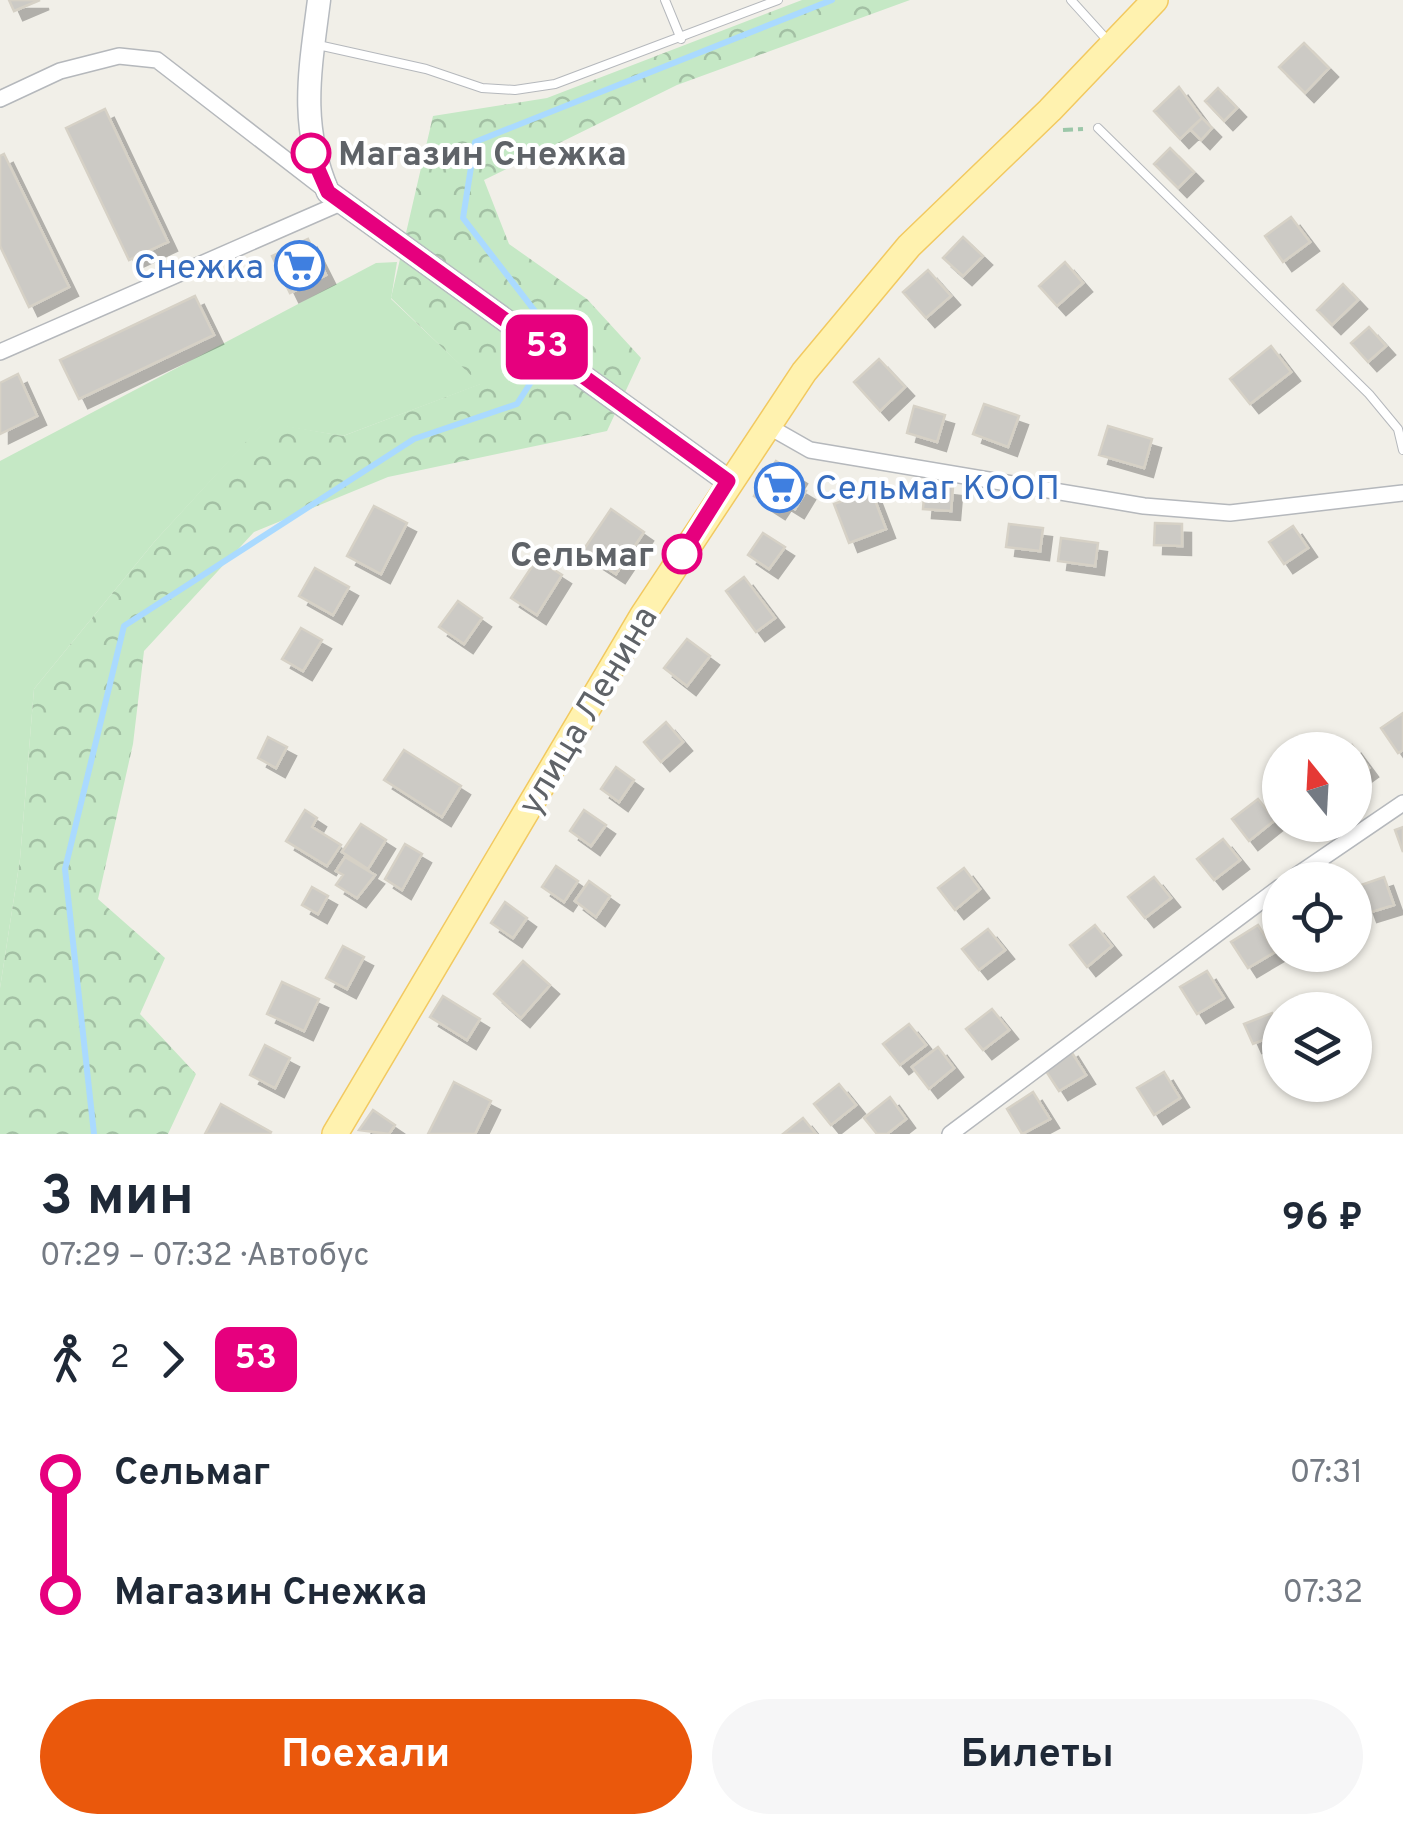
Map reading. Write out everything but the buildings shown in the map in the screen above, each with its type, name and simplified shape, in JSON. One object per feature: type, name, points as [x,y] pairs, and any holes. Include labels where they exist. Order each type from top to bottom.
[{"type":"main road","name":"улица Ленина","points":[[335,1134],[561,752],[766,425],[870,287],[1155,0]]},
{"type":"street","points":[[319,0],[309,76],[311,153],[335,197]]},
{"type":"street","points":[[0,100],[60,71],[119,56],[157,60],[335,197],[728,481]]},
{"type":"street","points":[[0,352],[335,197]]},
{"type":"street","points":[[766,425],[810,450],[1144,506],[1230,513],[1403,492]]},
{"type":"street","points":[[1316,862],[1403,803]]},
{"type":"street","points":[[950,1134],[1262,900]]},
{"type":"lane","points":[[665,0],[681,39]]},
{"type":"lane","points":[[314,44],[426,69],[482,88],[515,90],[555,84],[778,0]]},
{"type":"lane","points":[[1071,0],[1112,45]]},
{"type":"lane","points":[[1098,128],[1376,402],[1398,429],[1403,450]]},
{"type":"path","points":[[1055,131],[1098,128]]},
{"type":"green space","points":[[802,0],[910,0],[677,85],[484,180],[509,244],[587,299],[641,358],[607,431],[388,477],[254,532],[144,651],[133,744],[98,899],[165,958],[140,1014],[196,1074],[168,1134],[0,1134],[0,988],[20,859],[34,689],[155,541],[264,422],[343,436],[480,384],[391,298],[433,116],[547,98]]},
{"type":"green space","points":[[397,262],[391,299],[481,384],[343,436],[264,423],[155,541],[34,689],[20,859],[0,988],[0,461],[376,263]]},
{"type":"waterway","points":[[558,341],[463,218],[475,142],[832,0]]},
{"type":"waterway","points":[[94,1134],[65,869],[124,626],[414,439],[517,404],[542,365]]},
{"type":"bus line","name":"53","points":[[311,153],[328,192],[728,481],[682,554]]},
{"type":"place","name":"Магазин Снежка","points":[[311,153]]},
{"type":"place","name":"Снежка","points":[[299,266]]},
{"type":"place","name":"Сельмаг КООП","points":[[780,487]]},
{"type":"place","name":"Сельмаг","points":[[682,554]]}]
